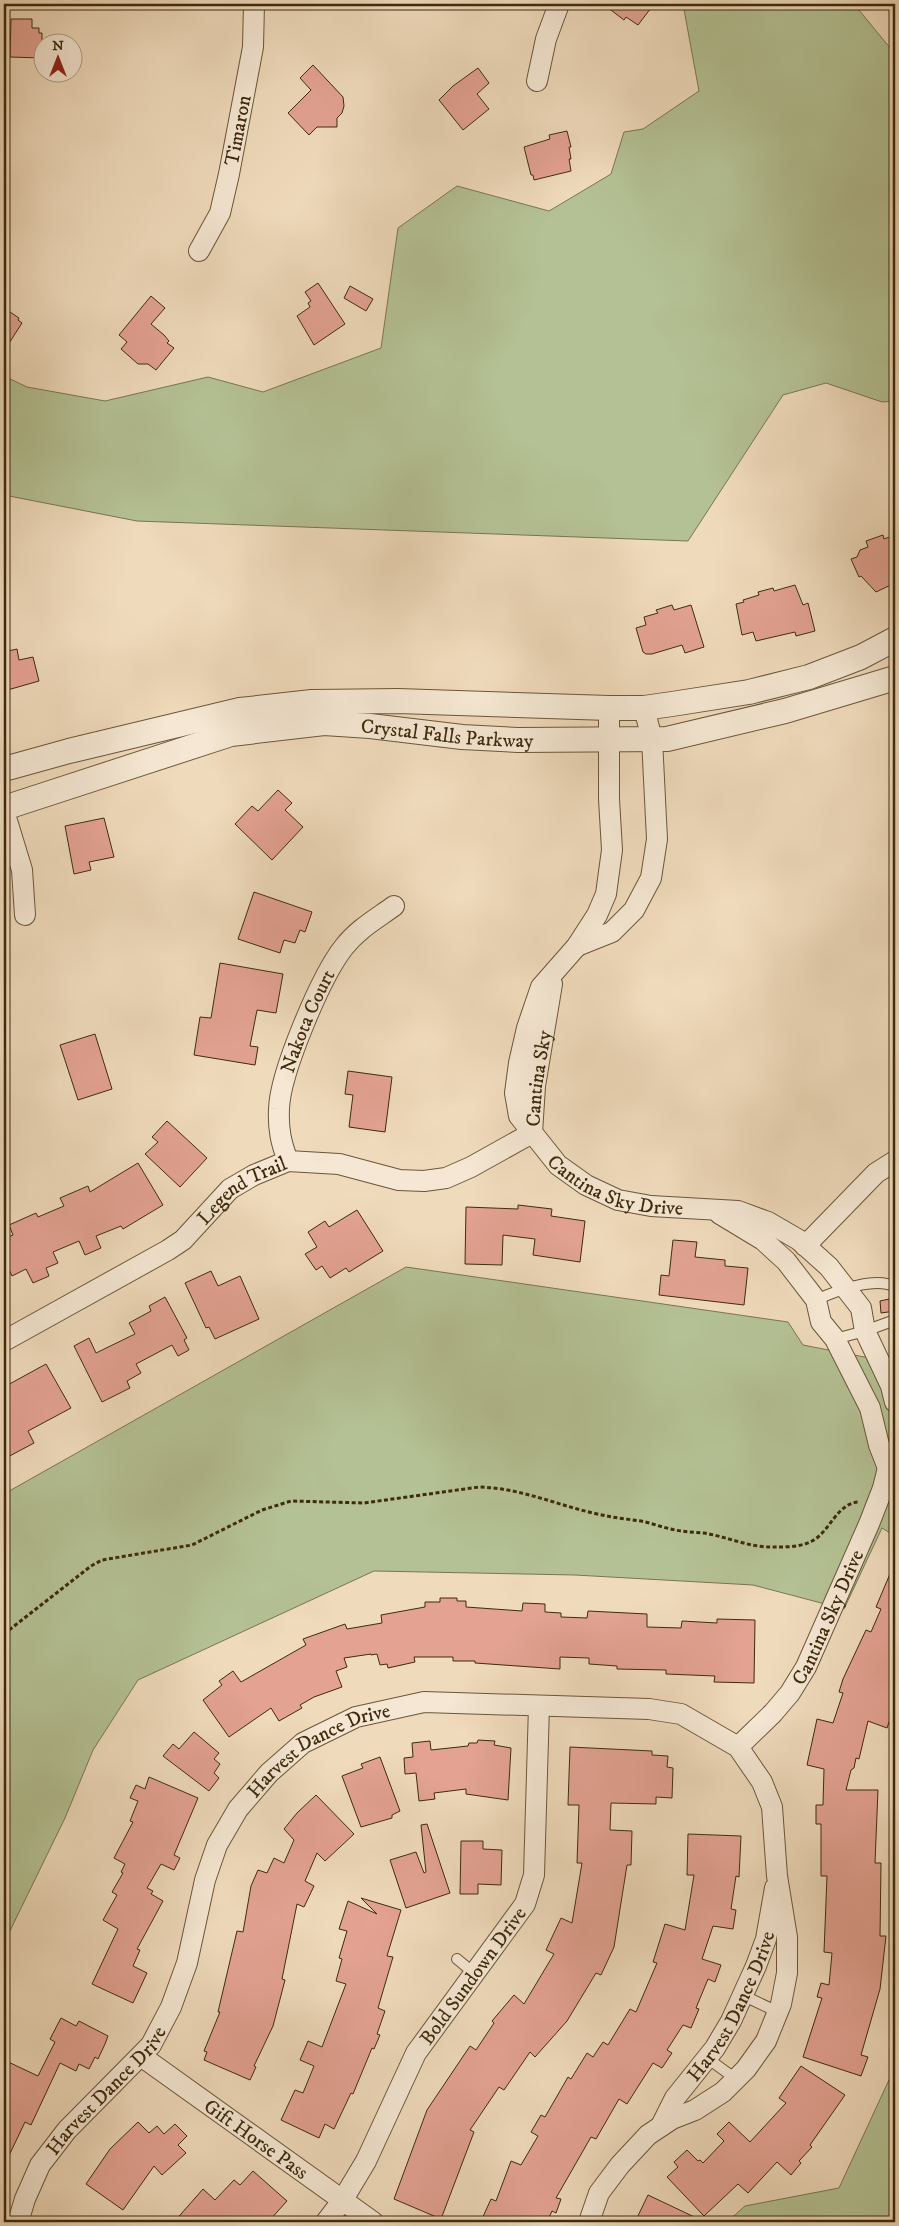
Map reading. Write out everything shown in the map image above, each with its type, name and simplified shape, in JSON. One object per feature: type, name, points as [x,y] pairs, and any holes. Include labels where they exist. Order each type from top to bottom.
[{"type":"street","name":"Timaron","points":[[199,251],[220,213],[229,174],[253,47],[254,4]]},
{"type":"street","points":[[537,81],[546,39],[559,4]]},
{"type":"street","name":"Crystal Falls Parkway","points":[[4,769],[69,751],[240,710],[312,702],[398,701],[644,708],[749,692],[808,677],[861,657],[895,639]]},
{"type":"street","name":"Crystal Falls Parkway","points":[[4,809],[231,734],[324,723],[509,740],[667,739],[785,712],[895,678]]},
{"type":"street","name":"Cantina Sky","points":[[532,1133],[535,1086],[554,971],[578,946],[597,915],[606,894],[612,850],[609,799],[609,708]]},
{"type":"street","name":"Cantina Sky","points":[[578,946],[612,932],[634,910],[651,878],[657,839],[652,739],[644,708]]},
{"type":"street","points":[[4,809],[22,870],[25,915]]},
{"type":"street","name":"Nakota Court","points":[[288,1161],[279,1138],[278,1107],[298,1037],[322,986],[343,948],[360,929],[394,906]]},
{"type":"street","name":"Legend Trail","points":[[4,1341],[183,1240],[230,1190],[254,1174],[288,1161],[339,1164],[399,1180],[424,1181],[446,1178],[472,1167],[532,1133]]},
{"type":"street","name":"Cantina Sky Drive","points":[[532,1133],[558,1165],[586,1185],[618,1200],[651,1206],[738,1211],[768,1222],[805,1246],[829,1267],[861,1308],[865,1332],[891,1386],[895,1402]]},
{"type":"street","points":[[805,1246],[876,1173],[895,1161]]},
{"type":"street","name":"Cantina Sky Drive","points":[[715,1211],[763,1240],[786,1261],[816,1300],[820,1322],[835,1339],[870,1408],[879,1445],[892,1461],[876,1507],[806,1667],[790,1693],[774,1713],[738,1747]]},
{"type":"street","name":"Harvest Dance Drive","points":[[18,2222],[25,2200],[40,2166],[67,2130],[151,2045],[174,1998],[187,1963],[205,1880],[217,1845],[238,1810],[269,1773],[303,1743],[356,1717],[424,1702],[649,1709],[681,1714],[738,1747],[762,1782],[772,1807],[777,1876],[787,1937],[787,1973],[778,2012],[766,2041],[746,2069],[723,2092],[695,2110],[672,2119],[648,2134],[620,2165],[599,2194],[589,2222]]},
{"type":"street","name":"Bold Sundown Drive","points":[[326,2222],[342,2201],[366,2161],[416,2053],[525,1904],[534,1875],[539,1706]]},
{"type":"street","name":"Harvest Dance Drive","points":[[661,2126],[675,2098],[708,2058],[731,2021],[766,1939],[777,1876]]},
{"type":"street","name":"Gift Horse Pass","points":[[141,2056],[373,2222]]},
{"type":"lane","points":[[816,1300],[830,1294],[871,1283],[887,1282],[895,1287]]},
{"type":"lane","points":[[835,1339],[865,1332],[895,1320]]},
{"type":"lane","points":[[457,1959],[474,1974]]},
{"type":"lane","points":[[742,1996],[778,2012]]},
{"type":"lane","points":[[708,2058],[736,2079]]},
{"type":"path","points":[[4,1634],[91,1566],[102,1560],[192,1545],[262,1510],[291,1502],[364,1503],[479,1486],[495,1487],[536,1496],[593,1514],[644,1522],[687,1532],[704,1533],[756,1546],[773,1547],[798,1546],[811,1542],[820,1535],[841,1510],[852,1503],[865,1503],[876,1507]]},
{"type":"green space","points":[[683,4],[854,4],[895,54],[895,401],[882,402],[826,383],[783,395],[688,541],[137,521],[4,495],[4,376],[27,387],[105,401],[208,377],[263,392],[381,348],[398,228],[457,186],[549,211],[611,174],[624,132],[643,129],[699,91]]},
{"type":"green space","points":[[406,1267],[788,1322],[803,1345],[895,1363],[895,1536],[882,1528],[844,1609],[753,1585],[575,1575],[374,1571],[138,1680],[93,1750],[65,1818],[4,1943],[4,1494]]},
{"type":"green space","points":[[895,2067],[895,2222],[727,2222],[745,2206],[839,2188]]},
{"type":"building","points":[[603,4],[654,4],[638,25],[626,17],[624,20]]},
{"type":"building","points":[[11,19],[32,19],[32,28],[39,28],[39,32],[32,32],[32,58],[10,57]]},
{"type":"building","points":[[313,65],[343,97],[344,106],[342,113],[337,118],[337,127],[317,127],[309,135],[288,113],[311,90],[300,78]]},
{"type":"building","points":[[478,68],[489,83],[477,94],[489,109],[463,130],[439,100],[453,86]]},
{"type":"building","points":[[567,131],[571,147],[569,147],[571,159],[569,159],[571,171],[534,180],[524,147],[550,139],[549,135]]},
{"type":"building","points":[[318,283],[345,324],[314,345],[297,316],[310,307],[308,303],[311,301],[305,292]]},
{"type":"building","points":[[350,286],[373,299],[366,311],[344,298]]},
{"type":"building","points":[[151,296],[165,308],[151,324],[164,335],[169,341],[167,343],[174,348],[156,370],[148,364],[138,364],[121,349],[127,342],[119,335]]},
{"type":"building","points":[[4,308],[19,318],[18,320],[22,323],[4,351]]},
{"type":"building","points":[[883,535],[884,539],[895,535],[895,583],[876,592],[861,576],[859,577],[851,559],[857,557],[860,550],[868,547],[866,541]]},
{"type":"building","points":[[795,585],[803,605],[808,603],[815,631],[796,636],[795,632],[756,641],[753,632],[742,635],[736,604],[759,595],[758,592],[773,588],[774,591]]},
{"type":"building","points":[[672,605],[674,610],[691,605],[704,647],[685,653],[682,645],[646,654],[643,652],[636,628],[646,625],[644,617],[658,613],[656,610]]},
{"type":"building","points":[[17,649],[19,660],[33,657],[39,681],[4,691],[4,652]]},
{"type":"building","points":[[278,790],[292,803],[285,810],[303,827],[272,860],[235,824],[252,806],[258,811]]},
{"type":"building","points":[[104,818],[114,857],[89,862],[91,870],[74,874],[65,826]]},
{"type":"building","points":[[254,892],[312,912],[305,932],[300,930],[295,943],[284,940],[280,953],[238,939]]},
{"type":"building","points":[[220,963],[283,974],[276,1013],[257,1010],[250,1046],[258,1047],[255,1065],[194,1055],[200,1017],[211,1018]]},
{"type":"building","points":[[95,1034],[112,1089],[78,1100],[60,1045]]},
{"type":"building","points":[[348,1071],[392,1077],[385,1132],[349,1127],[353,1095],[345,1094]]},
{"type":"building","points":[[167,1121],[207,1158],[180,1187],[145,1154],[158,1142],[152,1137]]},
{"type":"building","points":[[138,1163],[163,1205],[123,1229],[121,1226],[96,1236],[101,1248],[85,1255],[79,1241],[53,1252],[58,1263],[46,1268],[49,1276],[33,1283],[26,1269],[12,1276],[4,1258],[4,1239],[13,1235],[9,1225],[36,1213],[38,1217],[64,1206],[60,1198],[88,1186],[90,1192]]},
{"type":"building","points":[[518,1205],[552,1209],[551,1216],[585,1221],[580,1262],[533,1255],[535,1239],[503,1235],[502,1265],[465,1264],[466,1207],[518,1209]]},
{"type":"building","points":[[357,1210],[383,1251],[349,1272],[346,1268],[330,1278],[322,1266],[316,1270],[305,1254],[317,1247],[308,1232],[325,1221],[329,1227]]},
{"type":"building","points":[[673,1240],[697,1242],[695,1257],[725,1260],[725,1266],[748,1268],[744,1305],[659,1295],[661,1275],[669,1276]]},
{"type":"building","points":[[211,1271],[218,1286],[240,1276],[259,1319],[215,1339],[209,1327],[206,1328],[185,1283]]},
{"type":"building","points":[[165,1297],[187,1338],[184,1340],[189,1350],[178,1356],[172,1345],[136,1364],[141,1373],[127,1381],[130,1388],[102,1402],[74,1346],[89,1338],[96,1353],[135,1334],[129,1323],[151,1311],[149,1306]]},
{"type":"building","points":[[894,1298],[895,1311],[881,1313],[880,1301]]},
{"type":"building","points":[[46,1364],[71,1408],[28,1431],[34,1443],[4,1459],[4,1387]]},
{"type":"building","points":[[895,1562],[895,1705],[887,1728],[868,1721],[859,1759],[856,1758],[846,1790],[878,1790],[875,1863],[881,1863],[880,1936],[886,1936],[880,1989],[861,2055],[868,2057],[861,2076],[803,2057],[822,1998],[817,1997],[821,1983],[829,1985],[832,1953],[824,1952],[827,1876],[821,1876],[821,1824],[816,1824],[816,1805],[823,1805],[824,1769],[807,1765],[817,1719],[833,1723],[843,1693],[839,1692],[843,1679],[866,1630],[871,1632],[881,1609],[876,1607]]},
{"type":"building","points":[[440,1598],[457,1598],[457,1601],[466,1601],[466,1607],[522,1611],[523,1603],[545,1604],[545,1612],[561,1613],[561,1617],[587,1618],[588,1611],[647,1614],[647,1627],[681,1628],[682,1621],[717,1623],[717,1619],[755,1620],[754,1683],[714,1682],[715,1676],[666,1674],[666,1670],[617,1669],[617,1666],[589,1664],[589,1658],[560,1657],[560,1669],[475,1663],[475,1661],[453,1661],[453,1657],[414,1657],[415,1662],[388,1668],[387,1664],[380,1665],[377,1654],[371,1654],[344,1658],[347,1667],[336,1671],[342,1687],[314,1697],[300,1705],[302,1708],[279,1721],[271,1708],[229,1737],[203,1700],[222,1685],[219,1681],[233,1671],[241,1682],[306,1645],[303,1639],[345,1624],[347,1629],[382,1623],[381,1615],[425,1607],[425,1602],[440,1602]]},
{"type":"building","points":[[194,1732],[219,1753],[214,1759],[220,1764],[214,1773],[219,1778],[209,1791],[163,1756],[173,1744],[179,1749]]},
{"type":"building","points":[[478,1740],[495,1741],[494,1745],[511,1748],[508,1800],[466,1794],[466,1789],[434,1793],[435,1799],[419,1801],[416,1773],[405,1774],[404,1758],[413,1757],[412,1743],[430,1741],[431,1750],[468,1746],[469,1743],[477,1743]]},
{"type":"building","points":[[570,1747],[652,1751],[652,1755],[668,1756],[667,1767],[673,1768],[672,1798],[656,1797],[656,1804],[611,1803],[610,1830],[632,1831],[631,1865],[627,1865],[614,1947],[601,1975],[596,1973],[567,2021],[535,2057],[530,2052],[504,2090],[499,2087],[470,2130],[474,2132],[441,2219],[394,2199],[427,2110],[470,2046],[476,2050],[494,2023],[492,2021],[514,1995],[524,2004],[554,1954],[546,1950],[561,1918],[572,1923],[582,1863],[577,1863],[579,1805],[568,1805]]},
{"type":"building","points":[[380,1757],[400,1811],[392,1815],[392,1818],[361,1827],[342,1776],[363,1768],[361,1764]]},
{"type":"building","points":[[149,1777],[198,1798],[174,1855],[180,1858],[174,1870],[161,1864],[147,1888],[153,1891],[151,1894],[163,1901],[137,1949],[140,1950],[133,1966],[147,1973],[133,2003],[92,1984],[118,1929],[103,1920],[117,1895],[112,1892],[123,1873],[121,1872],[125,1864],[114,1858],[133,1822],[130,1821],[138,1801],[130,1798],[136,1785],[145,1789]]},
{"type":"building","points":[[316,1795],[354,1834],[325,1861],[317,1853],[305,1881],[314,1886],[304,1907],[297,1904],[282,1979],[285,1980],[273,2026],[254,2066],[256,2067],[250,2080],[204,2060],[207,2052],[204,2051],[220,2012],[218,2012],[237,1931],[243,1932],[251,1886],[258,1870],[267,1873],[274,1858],[284,1863],[294,1840],[284,1829]]},
{"type":"building","points":[[427,1824],[450,1893],[406,1908],[390,1860],[416,1852],[424,1873],[426,1872],[421,1825]]},
{"type":"building","points":[[688,1834],[741,1836],[739,1877],[736,1876],[731,1909],[736,1910],[733,1929],[713,1926],[702,1959],[721,1965],[715,1982],[708,1979],[696,2008],[699,2009],[691,2028],[683,2025],[667,2050],[672,2053],[662,2068],[653,2063],[627,2104],[619,2099],[596,2139],[591,2137],[556,2198],[561,2199],[556,2213],[552,2211],[547,2222],[490,2222],[482,2219],[491,2199],[496,2201],[511,2161],[521,2165],[538,2136],[531,2132],[541,2115],[545,2117],[568,2077],[571,2079],[587,2053],[593,2057],[603,2042],[608,2045],[630,2009],[636,2012],[657,1963],[653,1962],[665,1924],[685,1930],[694,1875],[687,1875]]},
{"type":"building","points":[[461,1841],[483,1841],[483,1849],[502,1850],[501,1885],[478,1884],[478,1894],[460,1894]]},
{"type":"building","points":[[361,1898],[401,1910],[387,1956],[393,1957],[378,2008],[385,2011],[377,2034],[380,2035],[374,2049],[372,2048],[353,2094],[351,2093],[334,2129],[325,2124],[319,2138],[281,2120],[295,2090],[303,2093],[314,2066],[300,2060],[308,2041],[322,2047],[346,1984],[336,1981],[342,1959],[339,1958],[347,1931],[339,1929],[348,1901],[377,1914]]},
{"type":"building","points":[[61,2018],[76,2026],[79,2021],[108,2036],[105,2044],[98,2059],[95,2057],[89,2069],[79,2064],[76,2071],[60,2063],[31,2125],[25,2122],[4,2166],[4,2060],[38,2076],[55,2042],[50,2039]]},
{"type":"building","points":[[801,2066],[845,2095],[810,2145],[812,2147],[799,2161],[801,2163],[791,2175],[777,2162],[748,2193],[738,2184],[704,2216],[667,2177],[678,2167],[674,2162],[687,2150],[698,2161],[700,2160],[703,2163],[724,2141],[717,2134],[729,2122],[750,2142],[786,2103],[779,2098]]},
{"type":"building","points":[[138,2122],[149,2133],[157,2126],[164,2134],[175,2124],[187,2136],[178,2145],[186,2153],[162,2175],[154,2166],[123,2210],[86,2184],[110,2149]]},
{"type":"building","points":[[253,2171],[287,2201],[268,2222],[174,2222],[203,2189],[215,2200],[234,2180],[240,2185]]},
{"type":"building","points":[[648,2195],[705,2222],[635,2222]]}]
